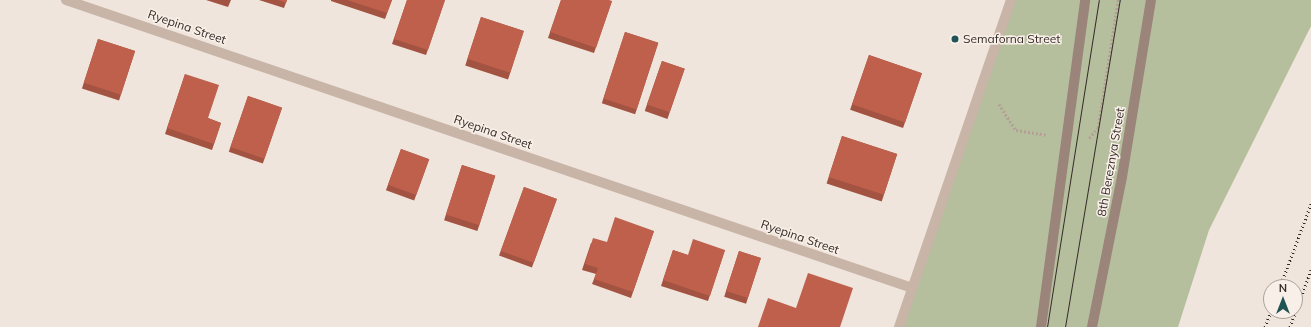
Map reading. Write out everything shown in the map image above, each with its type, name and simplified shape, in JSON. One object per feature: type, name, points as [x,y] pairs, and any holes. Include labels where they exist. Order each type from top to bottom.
[{"type":"main road","points":[[1041,327],[1085,0]]},
{"type":"main road","name":"8th Bereznya Street","points":[[1092,327],[1122,176],[1151,0]]},
{"type":"street","name":"Ryepina Street","points":[[66,0],[912,288]]},
{"type":"street","points":[[899,327],[1011,0]]},
{"type":"path","points":[[1087,138],[1095,135],[1098,128],[1118,0]]},
{"type":"path","points":[[1016,130],[1040,134]]},
{"type":"green space","points":[[1010,0],[1311,0],[1311,26],[1209,230],[1178,327],[899,327]]},
{"type":"building","points":[[278,0],[287,0],[286,3]]},
{"type":"building","points":[[347,0],[392,0],[387,13]]},
{"type":"building","points":[[407,0],[445,0],[428,50],[394,39]]},
{"type":"building","points":[[561,0],[612,1],[596,48],[550,32]]},
{"type":"building","points":[[481,17],[524,31],[510,73],[467,59]]},
{"type":"building","points":[[625,32],[658,43],[637,109],[603,99]]},
{"type":"building","points":[[98,39],[135,51],[121,95],[84,83]]},
{"type":"building","points":[[869,55],[922,73],[905,122],[852,104]]},
{"type":"building","points":[[662,61],[685,69],[670,112],[647,104]]},
{"type":"building","points":[[185,74],[219,85],[208,118],[221,123],[214,144],[167,128]]},
{"type":"building","points":[[248,96],[282,108],[264,159],[230,147]]},
{"type":"building","points":[[842,136],[897,154],[884,195],[829,177]]},
{"type":"building","points":[[401,149],[429,159],[416,195],[388,185]]},
{"type":"building","points":[[462,165],[495,176],[479,225],[446,214]]},
{"type":"building","points":[[524,187],[557,199],[534,263],[501,251]]},
{"type":"building","points":[[615,217],[654,231],[633,292],[594,279],[598,268],[585,264],[593,238],[607,242]]},
{"type":"building","points":[[693,239],[725,250],[710,296],[663,280],[673,250],[688,255]]},
{"type":"building","points":[[739,251],[761,258],[748,298],[726,291]]},
{"type":"building","points":[[808,273],[853,288],[840,327],[758,327],[768,298],[796,308]]},
{"type":"tram line","points":[[1047,327],[1099,0]]},
{"type":"tram line","points":[[1065,327],[1120,0]]},
{"type":"railway","points":[[1283,279],[1311,204]]},
{"type":"railway","points":[[1290,327],[1311,270]]},
{"type":"railway","points":[[1265,327],[1268,319]]},
{"type":"place","name":"Semaforna Street","points":[[955,39]]}]
